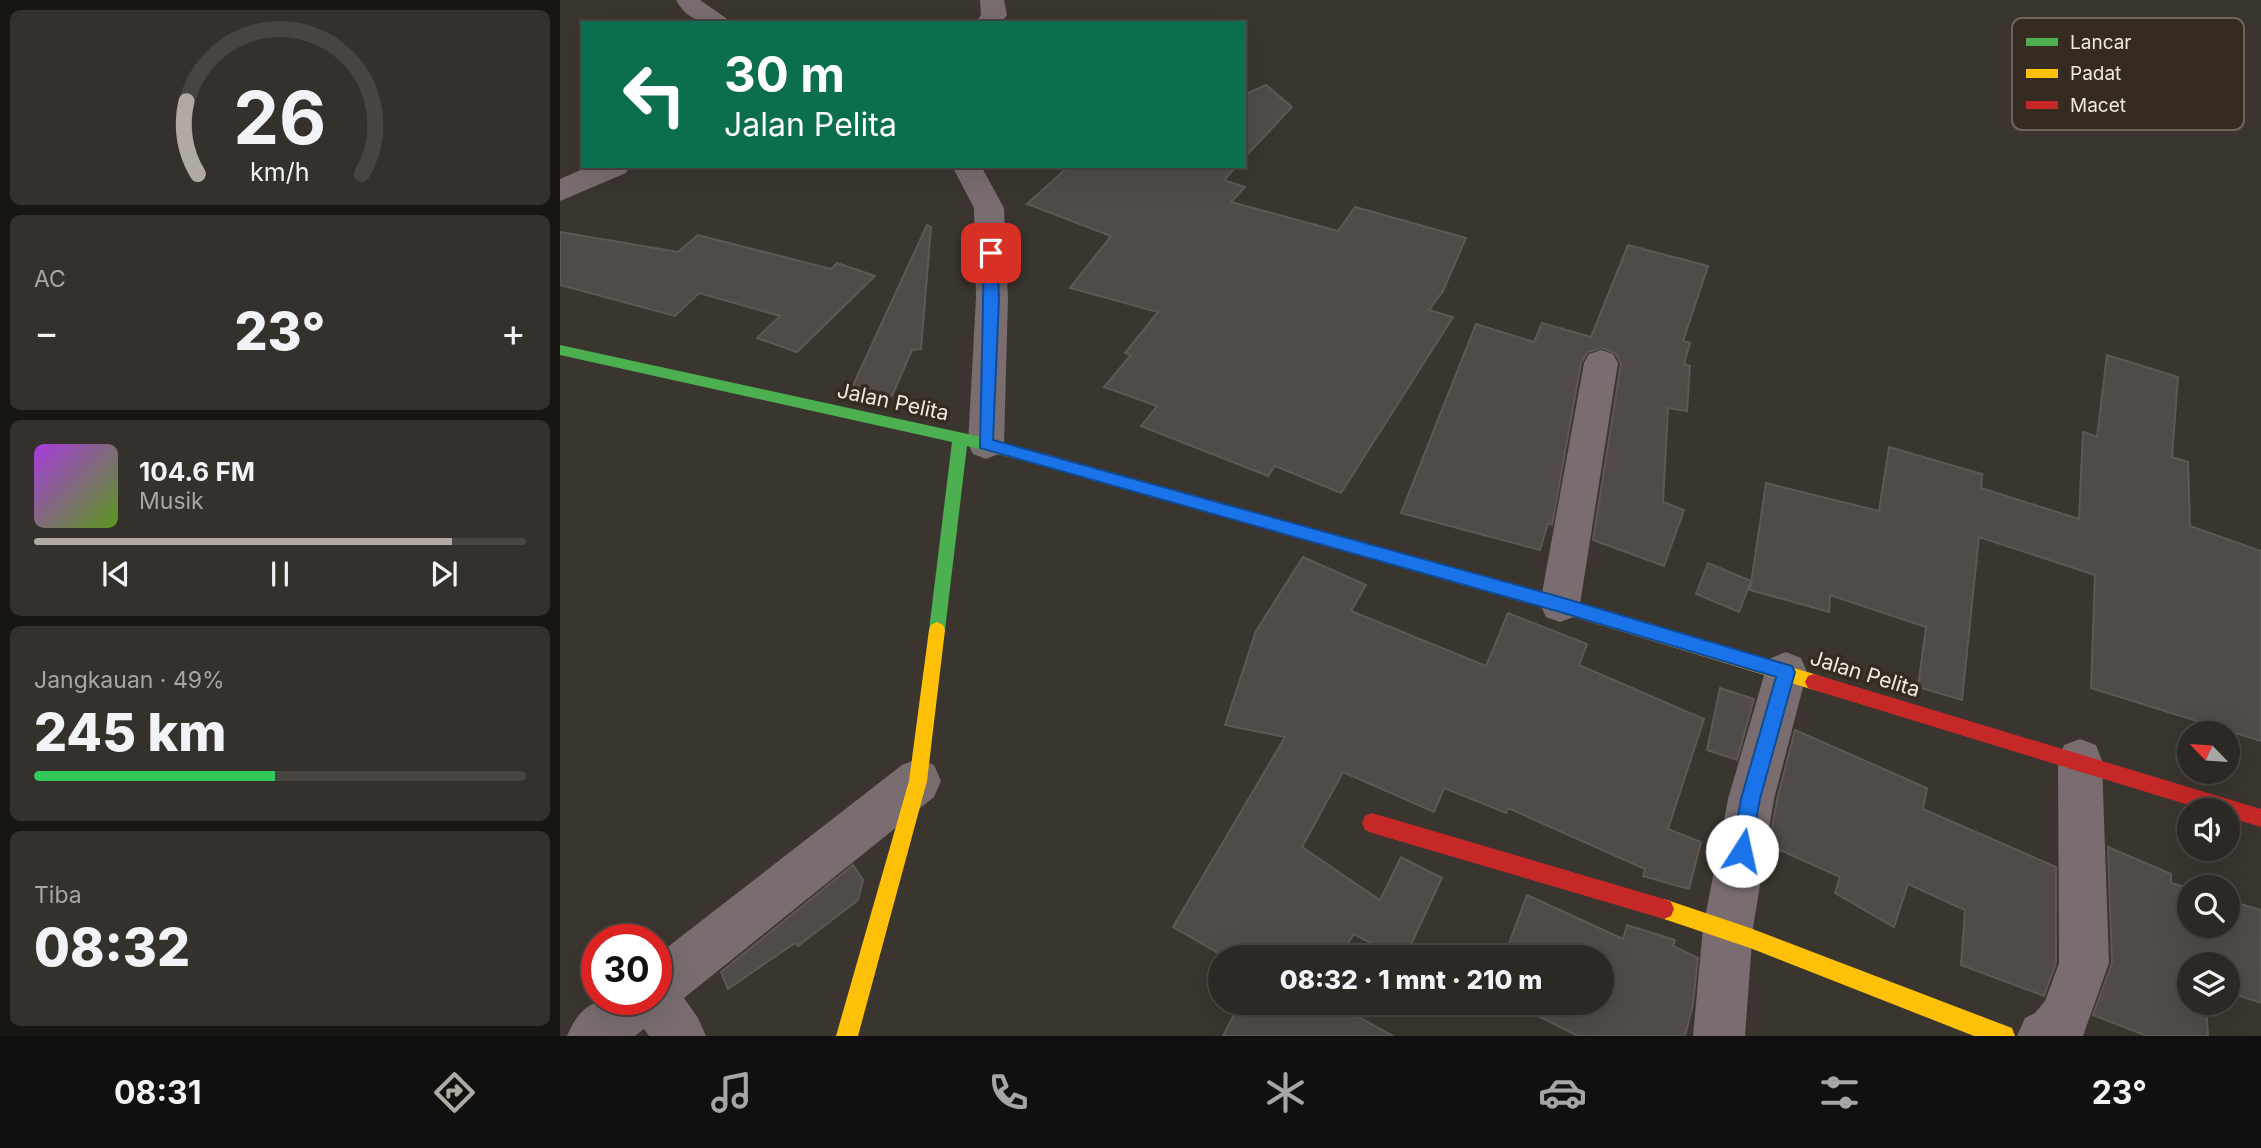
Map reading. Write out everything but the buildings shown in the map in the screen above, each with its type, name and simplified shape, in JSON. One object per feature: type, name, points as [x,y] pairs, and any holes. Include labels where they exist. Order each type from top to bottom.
[{"type":"street","points":[[688,0],[692,7],[716,21]]},
{"type":"street","points":[[990,21],[994,15],[992,0]]},
{"type":"street","points":[[560,191],[612,168]]},
{"type":"street","points":[[846,1036],[918,781],[973,441],[992,298],[989,208],[967,168]]},
{"type":"street","name":"Jalan Pelita","points":[[560,351],[973,441],[1560,604],[2261,818]]},
{"type":"street","points":[[1560,604],[1601,363]]},
{"type":"street","points":[[1719,1036],[1728,928],[1751,799],[1786,672]]},
{"type":"street","points":[[2043,1036],[2053,1032],[2065,1017],[2084,963],[2080,761]]},
{"type":"street","points":[[672,975],[918,781]]},
{"type":"street","points":[[1372,823],[1728,928],[1932,1012],[2004,1036]]},
{"type":"street","points":[[593,1036],[621,1015]]},
{"type":"street","points":[[665,1015],[680,1036]]},
{"type":"traffic: fast","points":[[560,350],[986,444],[1087,472]]},
{"type":"traffic: fast","points":[[937,630],[960,438]]},
{"type":"traffic: slow","points":[[1492,585],[1814,682]]},
{"type":"traffic: slow","points":[[847,1036],[918,781],[937,630]]},
{"type":"traffic: slow","points":[[1664,909],[1750,938],[2004,1036]]},
{"type":"traffic: jam","points":[[1087,472],[1492,585]]},
{"type":"traffic: jam","points":[[1814,682],[2261,818]]},
{"type":"traffic: jam","points":[[1372,823],[1664,909]]},
{"type":"route","points":[[991,253],[992,298],[986,444],[1560,604],[1786,672],[1751,799],[1742,851]]}]
